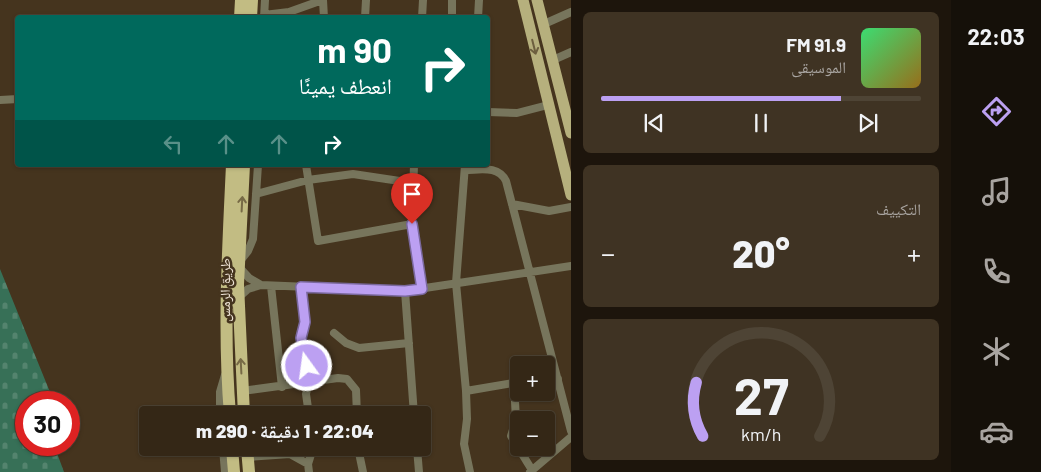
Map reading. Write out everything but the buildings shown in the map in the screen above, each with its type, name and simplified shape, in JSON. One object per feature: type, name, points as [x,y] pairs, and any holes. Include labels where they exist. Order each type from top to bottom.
[{"type":"highway","points":[[240,15],[241,0]]},
{"type":"highway","points":[[251,15],[252,0]]},
{"type":"highway","name":"طريق الرمس","points":[[229,406],[226,370],[227,267],[232,167]]},
{"type":"highway","name":"طريق الرمس","points":[[243,406],[238,298],[244,167]]},
{"type":"highway","points":[[233,456],[234,472]]},
{"type":"highway","points":[[247,456],[249,472]]},
{"type":"main road","points":[[523,0],[571,195]]},
{"type":"main road","points":[[537,0],[571,133]]},
{"type":"street","points":[[264,15],[265,0]]},
{"type":"street","points":[[366,0],[366,15]]},
{"type":"street","points":[[422,15],[423,0]]},
{"type":"street","points":[[452,0],[452,15]]},
{"type":"street","points":[[478,0],[478,15]]},
{"type":"street","points":[[270,15],[289,12],[323,1],[324,15]]},
{"type":"street","points":[[544,24],[571,12]]},
{"type":"street","points":[[553,60],[571,52]]},
{"type":"street","points":[[1,98],[15,99]]},
{"type":"street","points":[[490,112],[517,114],[548,105]]},
{"type":"street","points":[[258,167],[251,244],[239,264],[249,278],[261,285]]},
{"type":"street","points":[[306,167],[318,241],[412,224]]},
{"type":"street","points":[[353,174],[355,167]]},
{"type":"street","points":[[414,167],[412,224],[422,289]]},
{"type":"street","points":[[470,472],[464,444],[468,420],[456,283],[465,168],[499,172],[506,181],[571,431]]},
{"type":"street","points":[[256,194],[308,180],[353,174],[413,183]]},
{"type":"street","points":[[512,204],[549,211],[571,207]]},
{"type":"street","points":[[238,298],[248,288],[261,285],[405,291],[571,266]]},
{"type":"street","points":[[271,286],[282,387]]},
{"type":"street","points":[[301,287],[305,322],[301,338],[309,371],[306,394],[308,406]]},
{"type":"street","points":[[405,291],[413,406]]},
{"type":"street","points":[[334,333],[346,343],[359,348],[409,343]]},
{"type":"street","points":[[220,406],[220,392],[226,370]]},
{"type":"street","points":[[242,391],[308,384],[338,378],[350,381],[356,390],[357,406]]},
{"type":"street","points":[[466,391],[510,384]]},
{"type":"street","points":[[516,401],[516,420],[511,436],[531,471],[571,437]]},
{"type":"street","points":[[224,456],[225,472]]},
{"type":"street","points":[[293,456],[308,468]]},
{"type":"street","points":[[360,456],[363,472]]},
{"type":"street","points":[[418,456],[419,472]]},
{"type":"green space","points":[[0,269],[50,391],[15,391],[15,456],[58,456],[64,472],[0,472]]},
{"type":"route","points":[[307,366],[301,342],[305,322],[301,287],[405,291],[422,289],[412,224]]}]
